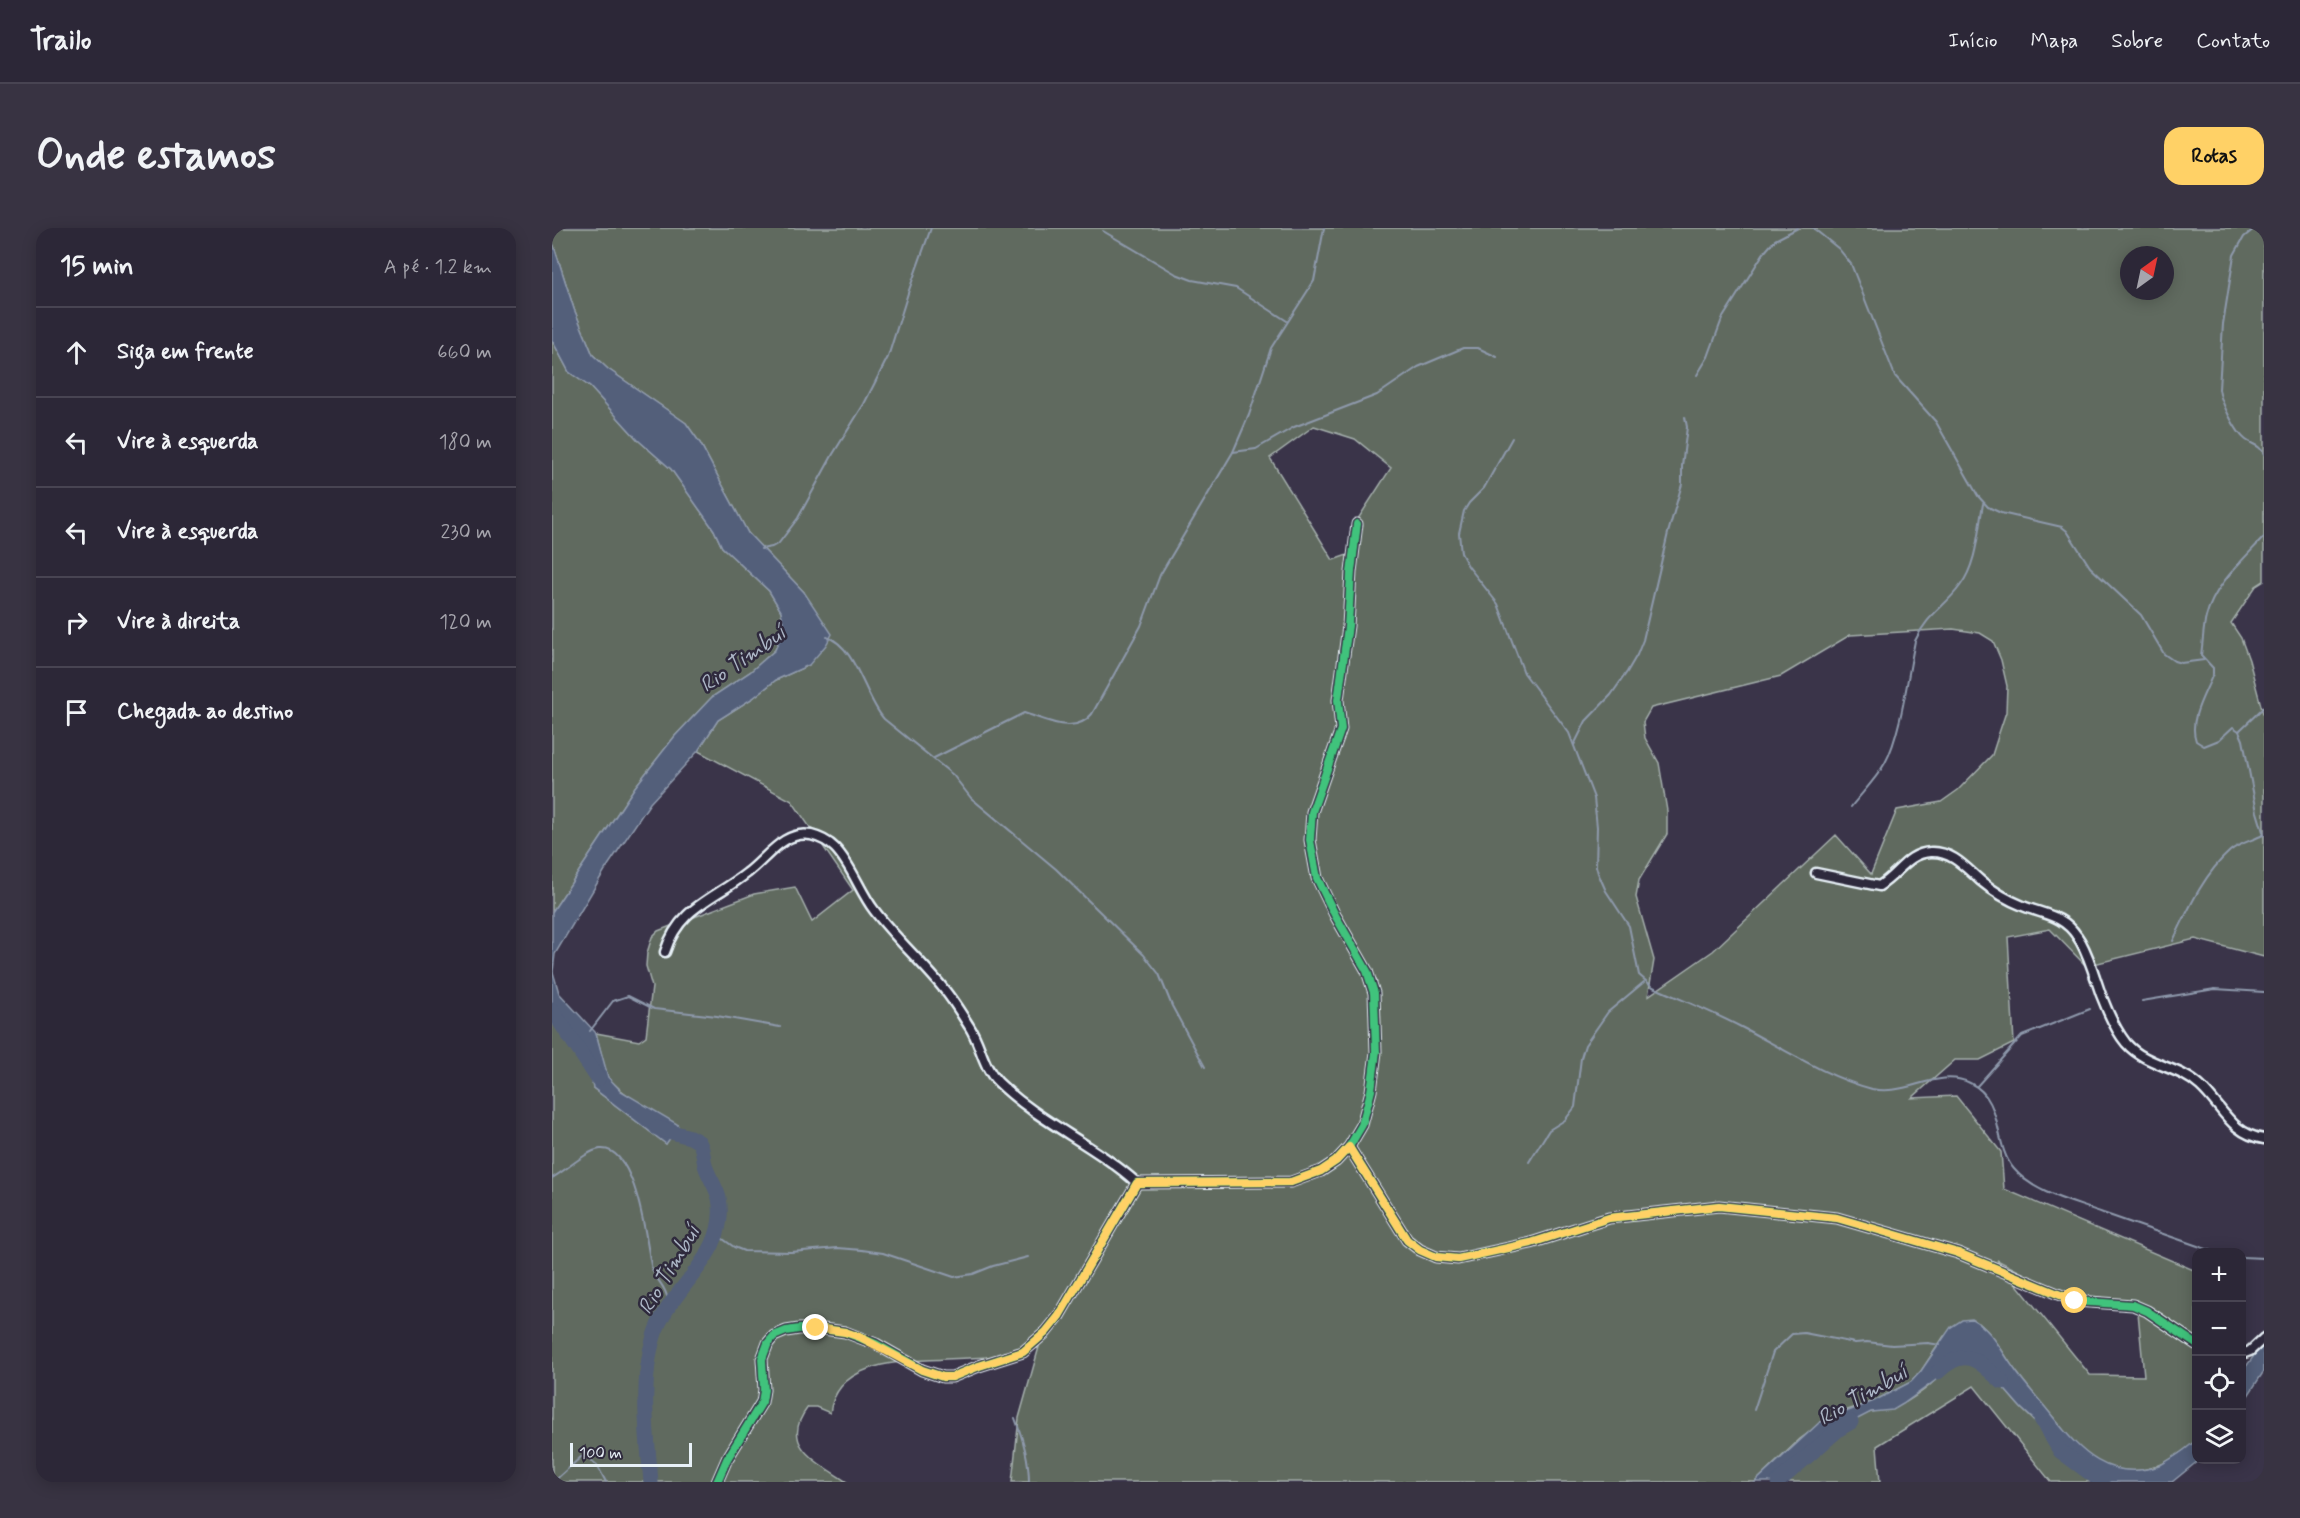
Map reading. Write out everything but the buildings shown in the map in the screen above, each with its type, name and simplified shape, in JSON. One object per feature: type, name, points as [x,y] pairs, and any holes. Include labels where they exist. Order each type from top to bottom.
[{"type":"street","points":[[665,952],[675,928],[684,916],[746,874],[786,839],[799,835],[812,835],[836,848],[878,915],[944,989],[971,1029],[982,1058],[998,1082],[1034,1113],[1098,1153],[1137,1183],[1291,1182],[1321,1171],[1336,1161],[1349,1147],[1362,1125],[1371,1091],[1376,1052],[1374,993],[1366,971],[1317,878],[1310,840],[1310,824],[1320,784],[1341,729],[1338,700],[1348,626],[1357,524]]},
{"type":"street","points":[[1815,873],[1879,886],[1918,854],[1931,852],[1944,854],[1956,860],[1991,889],[2014,902],[2055,916],[2065,922],[2078,936],[2088,955],[2099,989],[2126,1042],[2150,1061],[2194,1080],[2234,1126],[2245,1134],[2264,1139]]},
{"type":"street","points":[[1349,1147],[1407,1240],[1420,1250],[1436,1257],[1458,1259],[1500,1250],[1531,1243],[1609,1218],[1719,1206],[1837,1218],[1958,1253],[2075,1301],[2133,1305],[2148,1311],[2192,1341]]},
{"type":"street","points":[[717,1482],[727,1459],[762,1402],[764,1390],[762,1359],[768,1342],[774,1336],[786,1331],[816,1328],[845,1332],[876,1344],[922,1370],[943,1377],[952,1377],[1023,1352],[1046,1332],[1059,1316],[1137,1183]]},
{"type":"street","points":[[2246,1352],[2264,1338]]},
{"type":"green space","points":[[552,228],[2264,228],[2264,581],[2256,586],[2231,623],[2241,638],[2249,660],[2264,717],[2264,957],[2195,939],[2086,966],[2050,929],[2008,937],[2014,1043],[1980,1060],[1955,1060],[1912,1098],[1956,1096],[2001,1152],[2004,1189],[2192,1269],[2192,1443],[2167,1461],[2138,1470],[2108,1467],[2093,1460],[2078,1449],[1979,1323],[1944,1336],[1911,1382],[1874,1401],[1833,1415],[1800,1439],[1755,1482],[1012,1482],[1019,1418],[1039,1347],[1020,1355],[911,1361],[875,1367],[845,1382],[835,1395],[830,1413],[816,1407],[808,1407],[797,1432],[800,1443],[805,1452],[814,1460],[847,1482],[552,1482],[552,1021],[574,1043],[585,1059],[592,1077],[593,1088],[666,1144],[672,1134],[677,1133],[607,1077],[596,1033],[639,1041],[646,1036],[652,987],[646,966],[652,937],[658,931],[754,894],[795,887],[812,922],[853,890],[792,801],[698,751],[718,720],[776,680],[809,665],[804,592],[748,533],[700,443],[686,423],[608,369],[593,355],[574,309],[552,240]],"holes":[[[1314,426],[1355,439],[1391,468],[1356,522],[1356,552],[1333,560],[1270,458]],[[1953,629],[1980,633],[1993,641],[2001,660],[2007,686],[2006,712],[1992,755],[1958,790],[1941,802],[1897,810],[1871,874],[1836,835],[1713,951],[1648,996],[1654,960],[1636,897],[1639,880],[1667,834],[1667,811],[1659,763],[1645,738],[1643,722],[1651,708],[1781,676],[1850,635]],[[1997,1260],[2059,1292],[2137,1302],[2144,1376],[2090,1375]]]},
{"type":"green space","points":[[552,340],[569,372],[590,387],[638,440],[671,469],[714,530],[722,547],[769,591],[781,611],[784,628],[775,650],[750,672],[712,697],[675,736],[635,787],[552,912]]},
{"type":"green space","points":[[1966,1354],[1990,1372],[2022,1409],[2066,1452],[2091,1482],[2051,1482],[1974,1386],[1877,1446],[1880,1482],[1780,1482],[1810,1451],[1833,1432],[1858,1417],[1897,1407],[1906,1402],[1928,1386],[1952,1361]]},
{"type":"water","points":[[552,240],[574,309],[593,355],[608,369],[686,423],[700,443],[748,533],[804,592],[832,634],[809,665],[776,680],[718,720],[698,751],[650,803],[605,870],[555,954],[553,972],[559,993],[596,1033],[608,1077],[621,1091],[677,1124],[681,1133],[673,1134],[666,1144],[593,1088],[585,1059],[567,1035],[552,1021],[552,912],[635,787],[675,736],[712,697],[750,672],[775,650],[784,628],[781,611],[769,591],[722,547],[714,530],[671,469],[638,440],[590,387],[569,372],[552,340]]},
{"type":"water","points":[[1972,1319],[1990,1334],[2022,1380],[2074,1442],[2098,1461],[2125,1470],[2141,1470],[2159,1466],[2192,1443],[2192,1464],[2194,1464],[2172,1482],[2091,1482],[2065,1448],[2021,1408],[1986,1368],[1966,1354],[1952,1360],[1936,1380],[1893,1410],[1871,1412],[1844,1426],[1809,1451],[1780,1482],[1755,1482],[1820,1422],[1874,1401],[1911,1382],[1951,1327],[1962,1320]]},
{"type":"water","points":[[2264,1342],[2264,1371],[2246,1399],[2246,1367]]},
{"type":"waterway","points":[[761,549],[779,543],[798,518],[864,404],[888,357],[931,228]]},
{"type":"waterway","points":[[934,758],[1024,713],[1050,722],[1068,725],[1085,721],[1092,714],[1141,626],[1160,575],[1233,452],[1249,415],[1271,348],[1314,281],[1324,228]]},
{"type":"waterway","points":[[1697,375],[1708,357],[1722,319],[1763,254],[1775,240],[1798,228]]},
{"type":"waterway","points":[[1813,228],[1839,249],[1851,264],[1895,376],[1936,422],[1978,496],[1988,507],[2001,513],[2062,527],[2067,531],[2090,567],[2141,615],[2164,654],[2181,663],[2204,660]]},
{"type":"waterway","points":[[2255,228],[2244,237],[2234,255],[2223,324],[2219,389],[2233,424],[2246,440],[2264,454]]},
{"type":"waterway","points":[[1103,231],[1176,274],[1192,280],[1236,288],[1287,321]]},
{"type":"waterway","points":[[1233,452],[1256,449],[1294,427],[1377,395],[1418,367],[1463,348],[1478,348],[1497,357]]},
{"type":"waterway","points":[[1574,745],[1586,721],[1611,695],[1627,672],[1643,640],[1682,484],[1687,427],[1685,417]]},
{"type":"waterway","points":[[1512,438],[1484,488],[1464,511],[1459,533],[1461,553],[1468,566],[1498,604],[1524,673],[1569,733],[1594,798],[1598,873],[1606,891],[1629,926],[1639,975],[1653,987],[1745,1029],[1855,1084],[1884,1090],[1946,1078],[1970,1083],[1989,1100],[2007,1159],[2023,1178],[2044,1191],[2068,1201],[2203,1248]]},
{"type":"waterway","points":[[1851,807],[1877,775],[1891,751],[1900,720],[1915,641],[1925,624],[1966,577],[1976,546],[1983,504]]},
{"type":"waterway","points":[[2264,537],[2222,584],[2210,605],[2205,622],[2201,655],[2213,668],[2213,674],[2198,707],[2194,724],[2196,741],[2204,746],[2219,740],[2233,727],[2239,731],[2264,835]]},
{"type":"waterway","points":[[827,637],[837,642],[853,661],[877,710],[884,719],[953,775],[971,798],[1056,869],[1144,955],[1159,974],[1172,1006],[1205,1067]]},
{"type":"waterway","points":[[2239,731],[2264,707]]},
{"type":"waterway","points":[[2173,941],[2197,893],[2220,860],[2241,844],[2263,835]]},
{"type":"waterway","points":[[1529,1162],[1549,1130],[1565,1120],[1575,1107],[1581,1058],[1585,1045],[1608,1012],[1644,982]]},
{"type":"waterway","points":[[2142,1001],[2215,989],[2264,992]]},
{"type":"waterway","points":[[590,1031],[613,1001],[628,996],[654,1009],[717,1016],[780,1027]]},
{"type":"waterway","points":[[1977,1086],[2022,1036],[2090,1009]]},
{"type":"waterway","name":"Rio Timbuí","points":[[552,1010],[598,1079]]},
{"type":"waterway","name":"Rio Timbuí","points":[[651,1482],[646,1427],[646,1390],[654,1336],[672,1302],[707,1254],[716,1237],[720,1219],[719,1198],[706,1168],[699,1142],[690,1137],[657,1128]]},
{"type":"waterway","points":[[552,1178],[582,1157],[600,1149],[612,1152],[622,1162],[631,1177],[637,1196],[652,1268],[665,1291],[670,1306]]},
{"type":"waterway","points":[[716,1234],[744,1251],[791,1252],[838,1248],[862,1250],[883,1253],[954,1277],[973,1274],[1028,1257]]},
{"type":"waterway","points":[[2246,1257],[2264,1258]]},
{"type":"waterway","points":[[1754,1410],[1773,1352],[1792,1334],[1804,1333],[1855,1343],[1940,1345]]},
{"type":"waterway","name":"Rio Timbuí","points":[[1938,1372],[1956,1359],[1972,1359],[1979,1362],[2002,1382]]},
{"type":"waterway","points":[[1015,1418],[1025,1450],[1029,1482]]},
{"type":"waterway","name":"Rio Timbuí","points":[[2041,1419],[2060,1451],[2102,1482]]},
{"type":"waterway","name":"Rio Timbuí","points":[[1778,1482],[1839,1429],[1851,1422]]},
{"type":"waterway","points":[[553,1482],[581,1457],[586,1456],[597,1465],[606,1482]]},
{"type":"cycle path","points":[[717,1482],[727,1459],[762,1402],[764,1390],[762,1359],[768,1343],[774,1336],[786,1331],[816,1328],[845,1332],[876,1344],[922,1370],[943,1377],[952,1377],[1023,1352],[1046,1332],[1059,1316],[1137,1183],[1291,1182],[1321,1171],[1336,1161],[1349,1147],[1362,1125],[1371,1091],[1376,1052],[1374,993],[1367,971],[1317,878],[1310,840],[1312,812],[1341,729],[1338,700],[1348,626],[1357,524]]},
{"type":"cycle path","points":[[1349,1147],[1407,1240],[1420,1250],[1436,1257],[1458,1259],[1531,1243],[1609,1218],[1719,1206],[1837,1218],[1958,1253],[2075,1301],[2133,1305],[2147,1311],[2192,1341]]},
{"type":"route","points":[[816,1328],[845,1332],[860,1337],[933,1374],[943,1377],[958,1375],[1023,1352],[1046,1332],[1074,1292],[1137,1183],[1291,1182],[1321,1171],[1336,1161],[1349,1147],[1407,1240],[1420,1250],[1436,1257],[1458,1259],[1531,1243],[1609,1218],[1719,1206],[1837,1218],[1958,1253],[2075,1301]]}]
